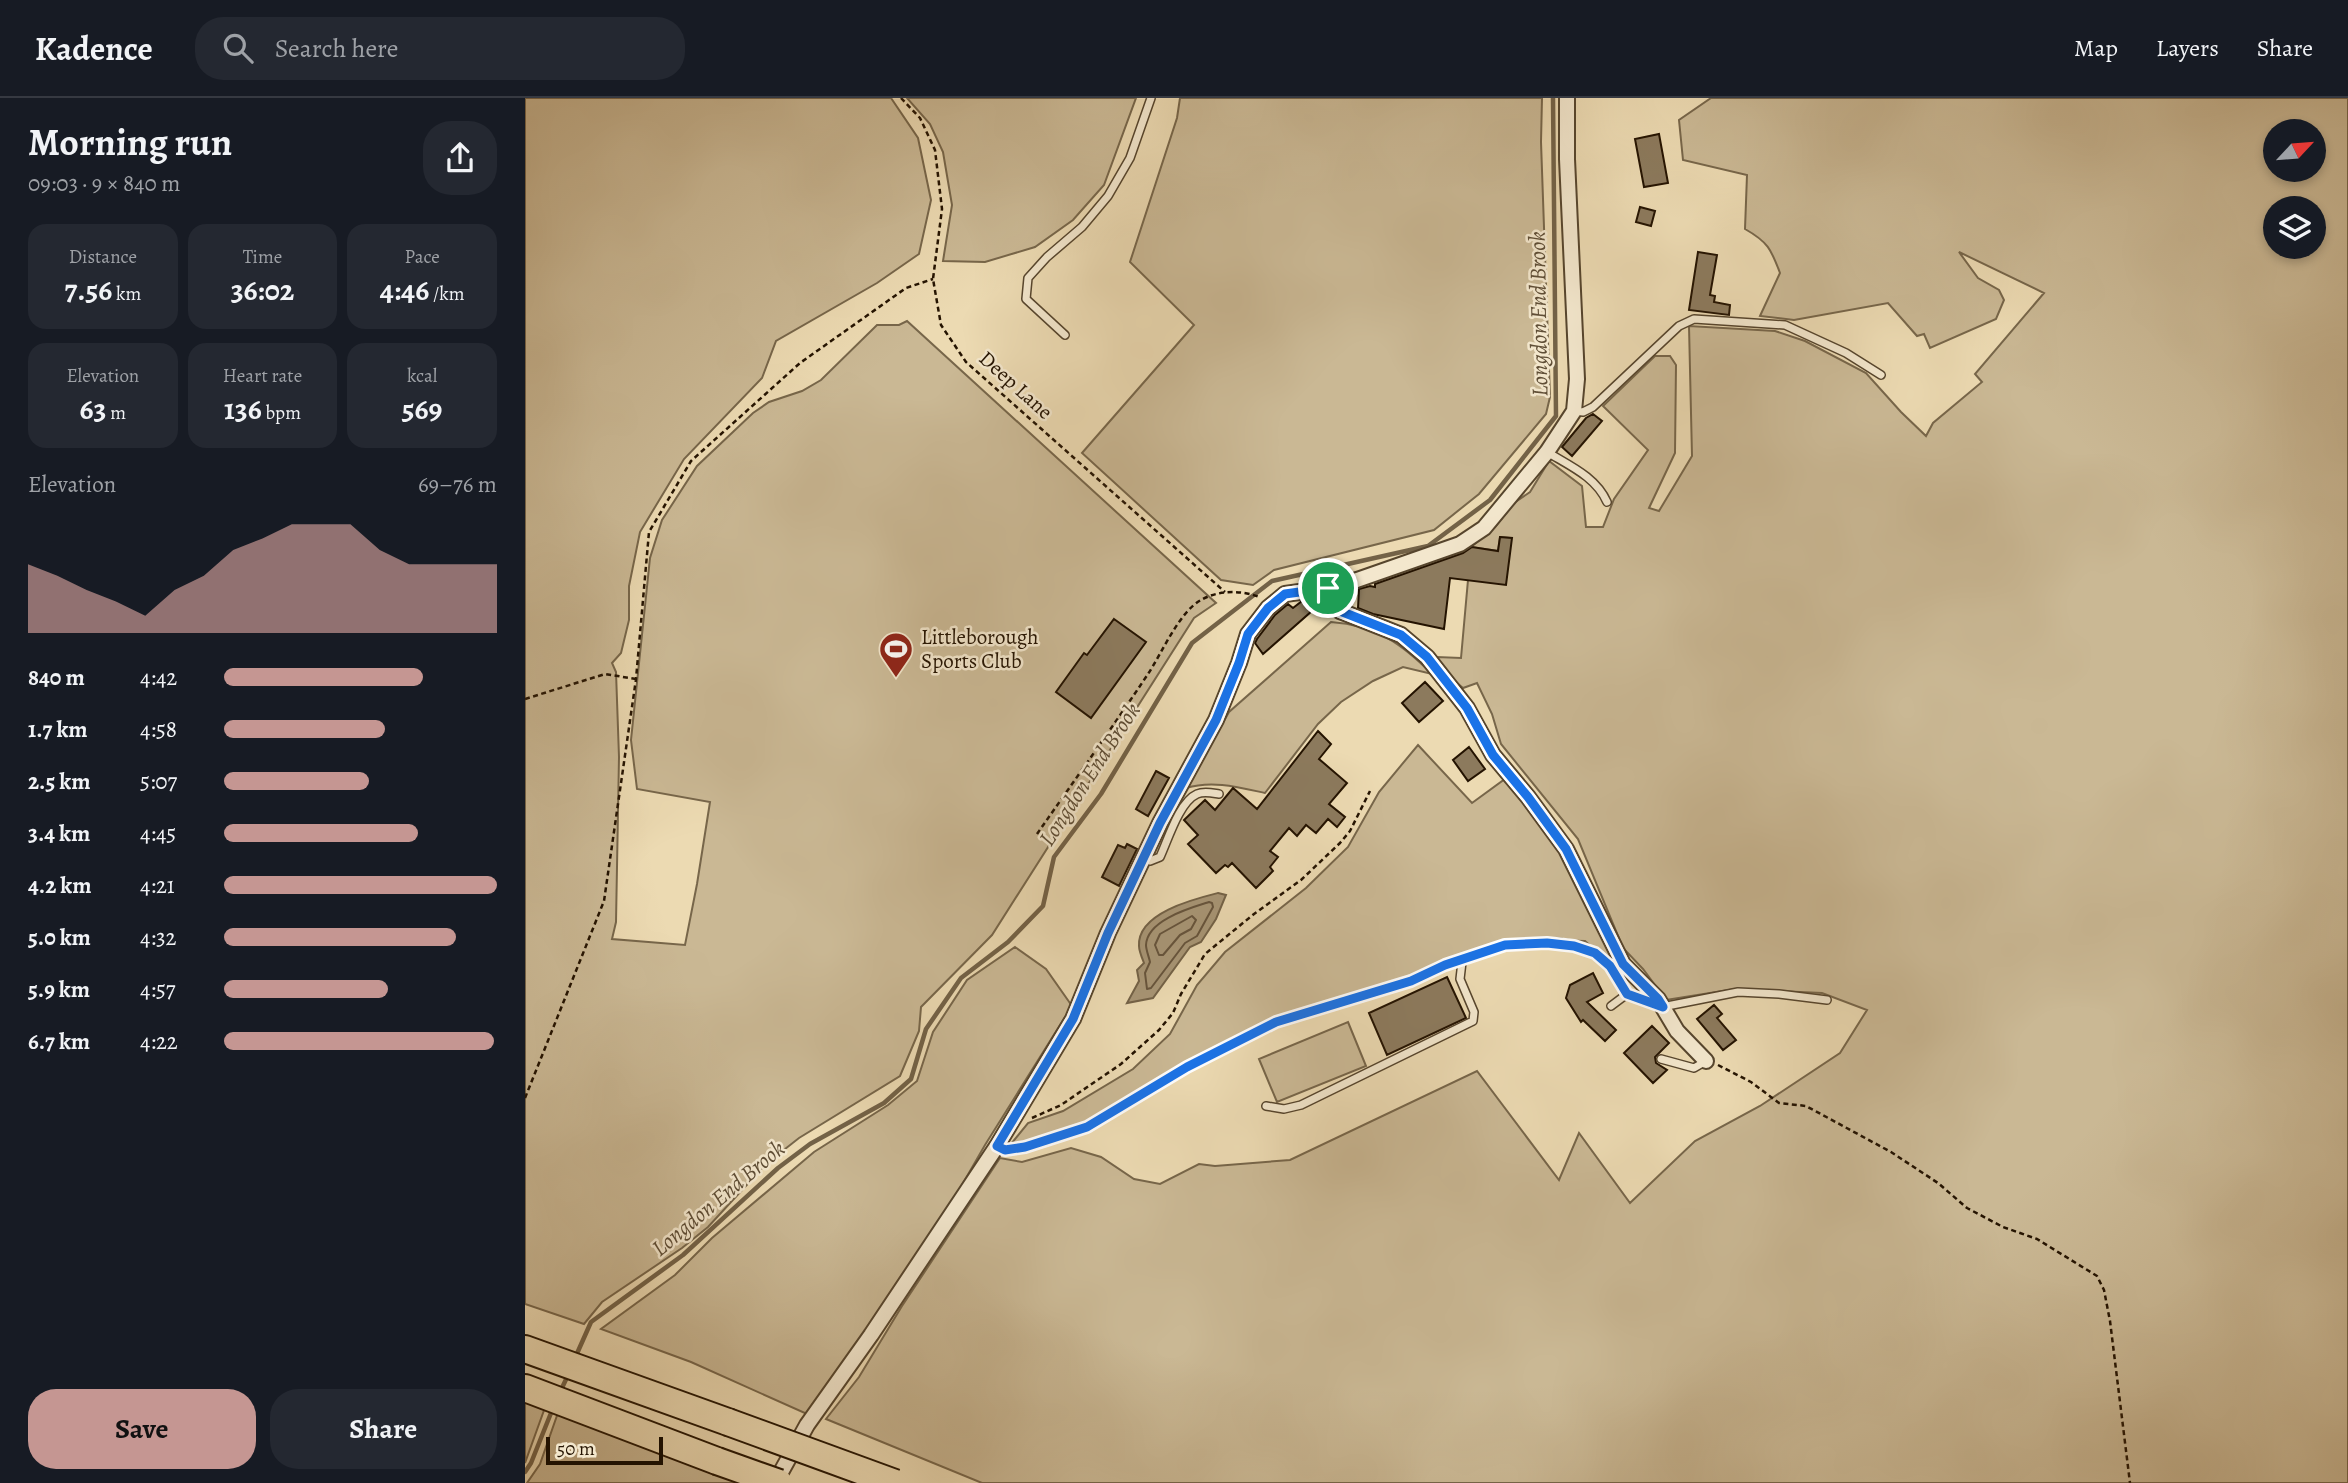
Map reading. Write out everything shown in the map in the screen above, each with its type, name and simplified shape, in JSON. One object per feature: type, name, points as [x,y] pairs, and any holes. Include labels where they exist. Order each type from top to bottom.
[{"type":"highway","points":[[525,1349],[895,1483]]},
{"type":"highway","points":[[525,1388],[777,1483]]},
{"type":"street","points":[[777,1483],[807,1425],[871,1335],[997,1146],[1073,1019],[1108,933],[1160,823],[1216,720],[1248,634],[1268,608],[1285,594],[1328,588],[1468,539],[1484,528],[1547,452],[1574,411],[1577,379],[1567,159],[1567,98]]},
{"type":"street","points":[[1328,588],[1340,611],[1401,635],[1427,657],[1467,708],[1493,755],[1566,849],[1623,964],[1658,999],[1677,1031],[1706,1061]]},
{"type":"lane","points":[[1065,335],[1026,299],[1028,278],[1081,227],[1108,196],[1130,158],[1151,98]]},
{"type":"lane","points":[[1574,411],[1583,412],[1593,407],[1679,326],[1694,319],[1785,325],[1846,353],[1881,375]]},
{"type":"lane","points":[[1547,452],[1593,480],[1602,490],[1607,502]]},
{"type":"lane","points":[[1143,860],[1150,861],[1160,857],[1178,815],[1189,800],[1206,792],[1219,794]]},
{"type":"lane","points":[[1266,1106],[1284,1108],[1301,1105],[1473,1021],[1474,1012],[1460,979],[1462,962],[1473,955],[1505,945],[1547,943],[1574,946],[1595,953],[1603,959],[1627,994],[1663,1007],[1738,992],[1827,1000]]},
{"type":"lane","points":[[1611,1006],[1627,994]]},
{"type":"lane","points":[[1661,1059],[1694,1068],[1706,1061]]},
{"type":"path","name":"Deep Lane","points":[[901,98],[928,131],[938,168],[942,209],[933,279],[941,325],[966,362],[1225,592]]},
{"type":"path","points":[[525,1098],[604,901],[636,680],[649,532],[691,461],[800,363],[906,288],[933,279]]},
{"type":"path","points":[[1037,834],[1184,617],[1201,600],[1225,592],[1249,592],[1267,600]]},
{"type":"path","points":[[525,699],[605,674],[636,680]]},
{"type":"path","points":[[1014,1115],[1031,1118],[1061,1105],[1121,1064],[1159,1030],[1173,1013],[1205,954],[1301,880],[1340,842],[1350,831],[1370,791]]},
{"type":"path","points":[[997,1146],[1005,1150],[1025,1147],[1087,1127],[1187,1067],[1276,1022],[1411,981],[1473,955]]},
{"type":"path","points":[[1706,1061],[1717,1064],[1751,1083],[1779,1103],[1805,1106],[1891,1152],[1938,1183],[1968,1208],[2003,1227],[2037,1239],[2097,1276],[2104,1290],[2110,1321],[2130,1483]]},
{"type":"shaded area","points":[[525,98],[891,98],[918,138],[931,200],[919,254],[877,283],[776,341],[762,378],[684,459],[640,532],[629,586],[629,620],[621,653],[612,663],[616,672],[619,757],[616,922],[612,939],[685,945],[710,802],[637,789],[631,740],[650,558],[662,520],[697,466],[753,413],[769,402],[802,391],[821,380],[877,325],[899,325],[907,321],[1216,603],[1194,618],[992,935],[921,1007],[919,1031],[900,1076],[799,1138],[766,1164],[708,1227],[682,1248],[602,1302],[584,1324],[525,1304]]},
{"type":"shaded area","points":[[907,98],[1136,98],[1104,185],[1073,220],[1035,247],[985,262],[943,261],[952,205],[943,152],[930,124]]},
{"type":"shaded area","points":[[1180,98],[1542,98],[1541,142],[1550,397],[1546,414],[1479,494],[1434,530],[1274,570],[1253,585],[1221,580],[1082,453],[1194,325],[1130,262],[1177,118]]},
{"type":"shaded area","points":[[1711,98],[2348,98],[2348,1483],[982,1483],[826,1419],[859,1377],[902,1306],[1000,1158],[1022,1162],[1071,1148],[1101,1157],[1134,1179],[1160,1184],[1199,1164],[1215,1166],[1290,1160],[1477,1071],[1559,1180],[1579,1133],[1630,1203],[1695,1141],[1760,1106],[1840,1053],[1867,1010],[1822,993],[1735,989],[1666,1000],[1623,948],[1578,839],[1501,744],[1492,714],[1477,683],[1463,688],[1438,667],[1437,657],[1461,658],[1468,580],[1498,551],[1471,547],[1495,527],[1514,503],[1530,492],[1549,461],[1582,486],[1586,527],[1603,527],[1614,499],[1648,450],[1603,406],[1655,356],[1670,356],[1676,365],[1675,453],[1649,508],[1659,511],[1692,456],[1689,326],[1775,331],[1805,341],[1866,373],[1926,436],[1933,423],[1982,382],[1975,374],[2044,293],[1959,252],[1978,278],[1999,290],[2004,300],[1996,319],[1930,348],[1924,334],[1917,336],[1888,303],[1794,320],[1760,316],[1780,273],[1768,247],[1745,229],[1747,175],[1683,160],[1679,120]],"holes":[[[1500,537],[1511,538],[1498,551]]]},
{"type":"shaded area","points":[[1331,622],[1362,627],[1387,638],[1432,674],[1403,667],[1373,681],[1341,702],[1318,724],[1265,793],[1215,784],[1186,788],[1229,712]]},
{"type":"shaded area","points":[[1418,745],[1472,803],[1505,779],[1560,850],[1643,992],[1585,941],[1503,942],[1407,980],[1292,1013],[1227,1043],[1085,1125],[1019,1146],[1011,1144],[1028,1123],[1063,1111],[1133,1069],[1170,1034],[1197,985],[1225,952],[1306,888],[1348,847],[1379,792]]},
{"type":"shaded area","points":[[1015,947],[1046,969],[1072,1006],[985,1145],[928,1244],[807,1414],[691,1362],[601,1329],[675,1275],[712,1238],[814,1152],[888,1105],[917,1081],[933,1032],[967,980]]},
{"type":"shaded area","points":[[1348,1022],[1366,1066],[1277,1102],[1259,1059]]},
{"type":"shaded area","points":[[525,1395],[547,1402],[525,1463]]},
{"type":"shaded area","points":[[560,1407],[750,1483],[527,1483],[540,1464]]},
{"type":"water","points":[[1218,893],[1226,895],[1216,919],[1201,942],[1190,947],[1153,998],[1127,1003],[1139,981],[1137,970],[1144,963],[1139,946],[1141,934],[1147,925],[1169,909]]},
{"type":"building","points":[[1659,134],[1668,183],[1644,187],[1635,139]]},
{"type":"building","points":[[1640,207],[1655,211],[1651,226],[1636,222]]},
{"type":"building","points":[[1698,252],[1717,255],[1710,295],[1715,296],[1714,302],[1730,305],[1729,315],[1689,310]]},
{"type":"building","points":[[1593,414],[1602,421],[1572,456],[1562,447],[1586,418]]},
{"type":"building","points":[[1500,537],[1512,538],[1506,585],[1450,578],[1444,629],[1373,614],[1358,608],[1359,589],[1375,587],[1375,584],[1463,553],[1472,547],[1498,551]]},
{"type":"building","points":[[1306,601],[1313,610],[1263,654],[1255,643],[1257,639],[1275,615],[1288,604],[1293,608]]},
{"type":"building","points":[[1114,619],[1146,642],[1091,718],[1056,692],[1084,653],[1087,655]]},
{"type":"building","points":[[1425,682],[1443,701],[1419,722],[1402,703]]},
{"type":"building","points":[[1318,731],[1331,744],[1319,759],[1347,783],[1329,804],[1345,817],[1337,827],[1328,819],[1316,833],[1306,825],[1297,836],[1289,828],[1270,851],[1278,857],[1270,867],[1273,871],[1256,888],[1232,863],[1216,873],[1188,844],[1198,835],[1184,820],[1205,800],[1215,810],[1233,788],[1257,809]]},
{"type":"building","points":[[1469,747],[1485,769],[1468,781],[1453,760]]},
{"type":"building","points":[[1156,771],[1169,778],[1148,816],[1136,809]]},
{"type":"building","points":[[1127,844],[1137,849],[1119,886],[1102,877],[1118,845],[1125,848]]},
{"type":"building","points":[[1593,973],[1603,993],[1587,1002],[1616,1030],[1605,1041],[1583,1020],[1581,1022],[1566,998],[1570,985]]},
{"type":"building","points":[[1447,977],[1466,1018],[1387,1055],[1369,1013]]},
{"type":"building","points":[[1714,1005],[1722,1014],[1717,1018],[1736,1040],[1723,1050],[1697,1019]]},
{"type":"building","points":[[1652,1026],[1669,1043],[1655,1057],[1656,1063],[1667,1070],[1653,1083],[1624,1053]]},
{"type":"waterway","name":"Longdon End Brook","points":[[575,1358],[591,1322],[683,1255],[778,1168],[810,1144],[884,1103],[911,1079],[926,1029],[961,978],[1008,942],[1043,906],[1054,857],[1101,794],[1192,643],[1272,581],[1428,546],[1490,500],[1556,416],[1553,98]]},
{"type":"waterway","name":"Longdon End Brook","points":[[561,1390],[569,1373]]},
{"type":"waterway","name":"Longdon End Brook","points":[[525,1472],[553,1408]]},
{"type":"place","name":"Littleborough Sports Club","points":[[896,679]]},
{"type":"route","points":[[1328,588],[1340,611],[1401,635],[1427,657],[1467,708],[1493,755],[1566,849],[1623,964],[1663,1007],[1627,994],[1610,966],[1595,953],[1574,946],[1547,943],[1505,945],[1445,965],[1411,981],[1276,1022],[1187,1067],[1087,1127],[1025,1147],[1005,1150],[997,1146],[1073,1019],[1108,933],[1160,823],[1216,720],[1248,634],[1268,608],[1285,594],[1328,588]]}]
